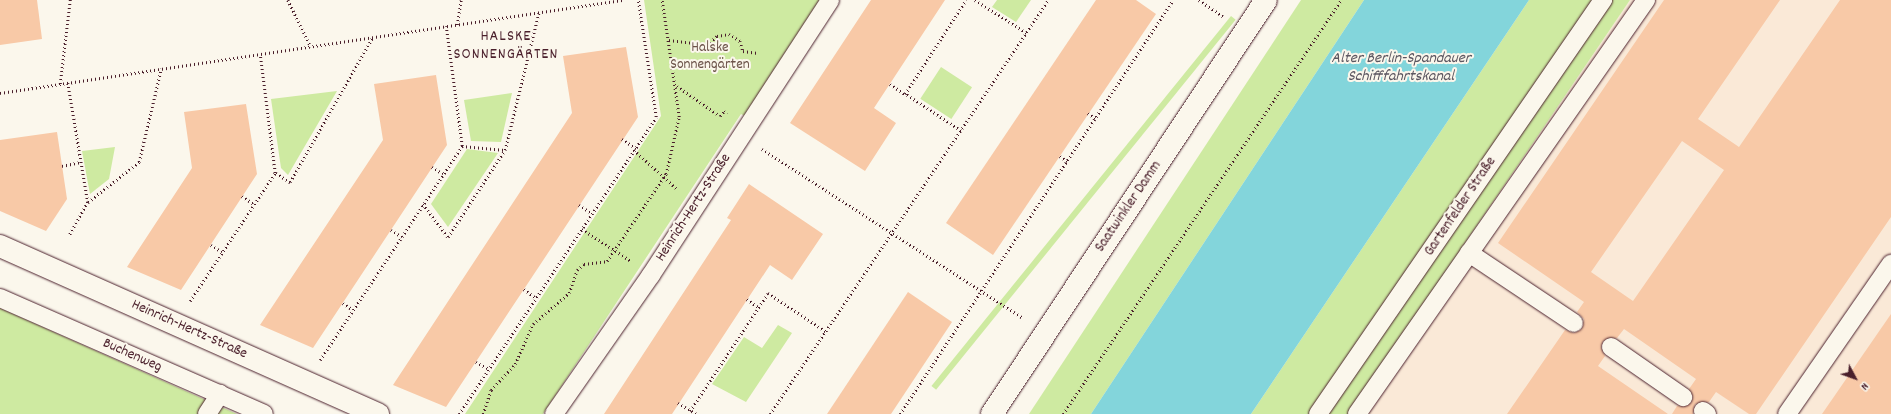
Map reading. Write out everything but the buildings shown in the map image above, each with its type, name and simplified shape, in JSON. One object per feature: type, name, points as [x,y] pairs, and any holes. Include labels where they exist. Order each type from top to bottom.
[{"type":"main road","name":"Saatwinkler Damm","points":[[992,414],[1266,0]]},
{"type":"main road","name":"Heinrich-Hertz-Straße","points":[[0,246],[378,414]]},
{"type":"lane","name":"Heinrich-Hertz-Straße","points":[[554,414],[651,275],[830,0]]},
{"type":"lane","name":"Gartenfelder Straße","points":[[1318,414],[1603,0]]},
{"type":"lane","points":[[1357,414],[1646,0]]},
{"type":"lane","points":[[1470,253],[1574,323]]},
{"type":"lane","points":[[1787,414],[1891,264]]},
{"type":"lane","name":"Buchenweg","points":[[0,298],[264,414]]},
{"type":"lane","points":[[1611,347],[1683,397]]},
{"type":"lane","points":[[207,414],[220,394]]},
{"type":"path","points":[[60,84],[70,0]]},
{"type":"path","points":[[288,0],[311,47]]},
{"type":"path","points":[[457,25],[461,0]]},
{"type":"path","points":[[0,93],[622,0]]},
{"type":"path","points":[[460,414],[656,117],[638,0]]},
{"type":"path","points":[[483,414],[490,390],[515,364],[533,324],[569,293],[576,270],[595,260],[607,261],[664,177],[679,117],[677,85],[662,0]]},
{"type":"path","points":[[905,94],[966,0]]},
{"type":"path","points":[[975,0],[1027,33]]},
{"type":"path","points":[[770,414],[894,233],[1048,0]]},
{"type":"path","points":[[900,414],[1173,0]]},
{"type":"path","points":[[1198,0],[1223,16]]},
{"type":"path","points":[[1062,414],[1341,0]]},
{"type":"path","points":[[423,204],[448,237],[506,150],[540,12]]},
{"type":"path","points":[[319,361],[462,146],[446,26]]},
{"type":"path","points":[[669,40],[707,45],[717,36],[730,34],[740,41],[743,51],[758,53]]},
{"type":"path","points":[[276,173],[290,182],[372,37]]},
{"type":"path","points":[[189,303],[276,173],[260,54]]},
{"type":"path","points":[[68,236],[88,202],[139,162],[161,69]]},
{"type":"path","points":[[68,83],[88,202]]},
{"type":"path","points":[[890,84],[961,130]]},
{"type":"path","points":[[677,85],[720,116],[724,111],[744,132],[1024,318]]},
{"type":"path","points":[[1088,113],[1095,118]]},
{"type":"path","points":[[622,139],[696,205]]},
{"type":"path","points":[[462,146],[506,150]]},
{"type":"path","points":[[1060,156],[1067,161]]},
{"type":"path","points":[[62,166],[81,162]]},
{"type":"path","points":[[432,168],[443,174]]},
{"type":"path","points":[[242,196],[254,204]]},
{"type":"path","points":[[579,205],[592,213]]},
{"type":"path","points":[[582,229],[651,275]]},
{"type":"path","points":[[392,230],[402,237]]},
{"type":"path","points":[[211,245],[222,252]]},
{"type":"path","points":[[524,289],[536,298]]},
{"type":"path","points":[[690,411],[768,293],[827,332]]},
{"type":"path","points":[[747,299],[758,307]]},
{"type":"path","points":[[343,303],[353,310]]},
{"type":"path","points":[[476,362],[489,369]]},
{"type":"path","points":[[678,404],[697,414]]},
{"type":"shaded area","points":[[1630,0],[1891,0],[1891,414],[1349,414]]},
{"type":"green space","name":"Halske Sonnengärten","points":[[644,0],[822,0],[745,116],[741,114],[543,414],[465,414],[661,116]]},
{"type":"green space","points":[[997,0],[1031,0],[1016,22],[992,7]]},
{"type":"green space","points":[[1301,0],[1364,0],[1091,414],[1029,414]]},
{"type":"green space","points":[[1529,0],[1630,0],[1349,414],[1251,414]]},
{"type":"green space","points":[[1231,16],[1236,20],[936,390],[931,386]]},
{"type":"green space","points":[[941,67],[972,87],[951,119],[920,99]]},
{"type":"green space","points":[[337,91],[288,175],[281,168],[271,99]]},
{"type":"green space","points":[[512,93],[501,142],[471,141],[464,100]]},
{"type":"green space","points":[[115,147],[109,179],[90,194],[82,151]]},
{"type":"green space","points":[[467,149],[498,153],[448,227],[431,204]]},
{"type":"green space","points":[[0,308],[237,414],[0,414]]},
{"type":"green space","points":[[778,325],[792,333],[746,402],[712,384],[744,337],[762,348]]},
{"type":"water","name":"Alter Berlin-Spandauer Schifffahrtskanal","points":[[1364,0],[1529,0],[1251,414],[1091,414]]},
{"type":"district","name":"HALSKE SONNENGÄRTEN","points":[[506,46]]}]
